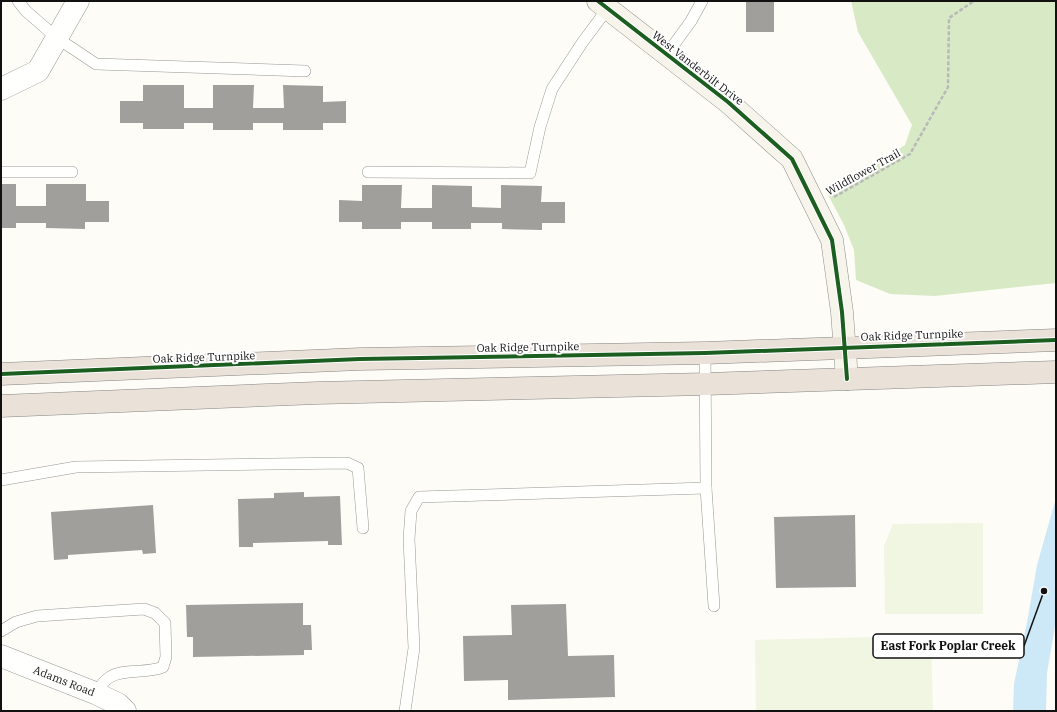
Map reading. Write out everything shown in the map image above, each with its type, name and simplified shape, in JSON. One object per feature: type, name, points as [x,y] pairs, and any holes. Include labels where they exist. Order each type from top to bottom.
[{"type":"highway","name":"Oak Ridge Turnpike","points":[[1,374],[360,359],[705,353],[844,346],[1046,340]]},
{"type":"highway","points":[[1,406],[317,393],[706,384],[1046,373]]},
{"type":"street","points":[[1,89],[38,71],[78,1]]},
{"type":"street","name":"West Vanderbilt Drive","points":[[603,5],[728,102],[792,159],[832,240],[842,312],[847,379]]},
{"type":"street","name":"Adams Road","points":[[1,656],[95,693],[118,704],[125,711]]},
{"type":"lane","points":[[18,1],[26,11],[57,38],[96,64],[305,71]]},
{"type":"lane","points":[[667,54],[691,21],[702,1]]},
{"type":"lane","points":[[368,172],[530,173],[540,127],[552,89],[582,43],[603,5]]},
{"type":"lane","points":[[1,172],[72,172]]},
{"type":"lane","points":[[705,353],[706,488],[714,606]]},
{"type":"lane","points":[[1,480],[76,467],[347,463],[358,468],[363,528]]},
{"type":"lane","points":[[405,711],[414,648],[409,539],[411,511],[419,497],[706,488]]},
{"type":"lane","points":[[1,631],[16,622],[37,616],[144,609],[155,613],[165,623],[166,657],[163,667],[153,672],[119,673],[109,677],[95,693]]},
{"type":"green space","points":[[851,1],[1056,1],[1056,283],[935,296],[890,294],[856,280],[854,250],[844,225],[826,191],[848,182],[905,145],[912,125],[858,32]]},
{"type":"green space","points":[[983,523],[983,614],[885,614],[884,546],[893,524]]},
{"type":"green space","points":[[919,636],[931,647],[933,711],[756,711],[755,640]]},
{"type":"water","points":[[1056,498],[1056,621],[1047,673],[1046,711],[1013,711],[1014,684],[1037,565]]},
{"type":"building","points":[[746,1],[774,1],[774,32],[746,32]]},
{"type":"building","points":[[143,85],[184,85],[184,108],[213,108],[213,85],[254,85],[253,108],[284,108],[283,85],[323,86],[323,102],[346,101],[346,123],[323,123],[323,130],[283,130],[283,123],[253,123],[253,130],[213,130],[213,123],[184,123],[184,129],[143,129],[143,123],[120,123],[120,101],[143,101]]},
{"type":"building","points":[[1,184],[16,184],[16,206],[46,206],[46,184],[86,184],[86,201],[109,201],[109,222],[85,222],[85,229],[46,228],[46,223],[16,223],[16,228],[1,228]]},
{"type":"building","points":[[362,185],[402,185],[401,208],[432,208],[432,185],[472,186],[472,207],[501,208],[501,185],[542,186],[541,202],[565,202],[565,223],[542,223],[542,230],[502,229],[502,223],[471,223],[471,229],[432,229],[432,222],[401,222],[401,229],[362,229],[362,222],[339,222],[339,200],[362,201]]},
{"type":"building","points":[[304,492],[304,497],[340,496],[342,545],[328,545],[328,541],[253,543],[253,547],[239,547],[238,499],[274,498],[274,493]]},
{"type":"building","points":[[153,505],[156,553],[143,554],[142,550],[68,555],[68,559],[54,560],[51,512]]},
{"type":"building","points":[[855,515],[856,587],[776,588],[774,517]]},
{"type":"building","points":[[303,603],[303,625],[311,625],[312,650],[304,650],[304,655],[193,657],[193,637],[187,637],[186,605]]},
{"type":"building","points":[[566,604],[568,656],[614,655],[615,697],[508,700],[508,680],[464,681],[463,636],[512,635],[511,605]]},
{"type":"cycle path","points":[[598,1],[728,102],[792,159],[832,240],[842,312],[847,379]]},
{"type":"cycle path","points":[[1,374],[360,359],[705,353],[1056,340]]},
{"type":"place","name":"East Fork Poplar Creek","points":[[1044,591]]}]
